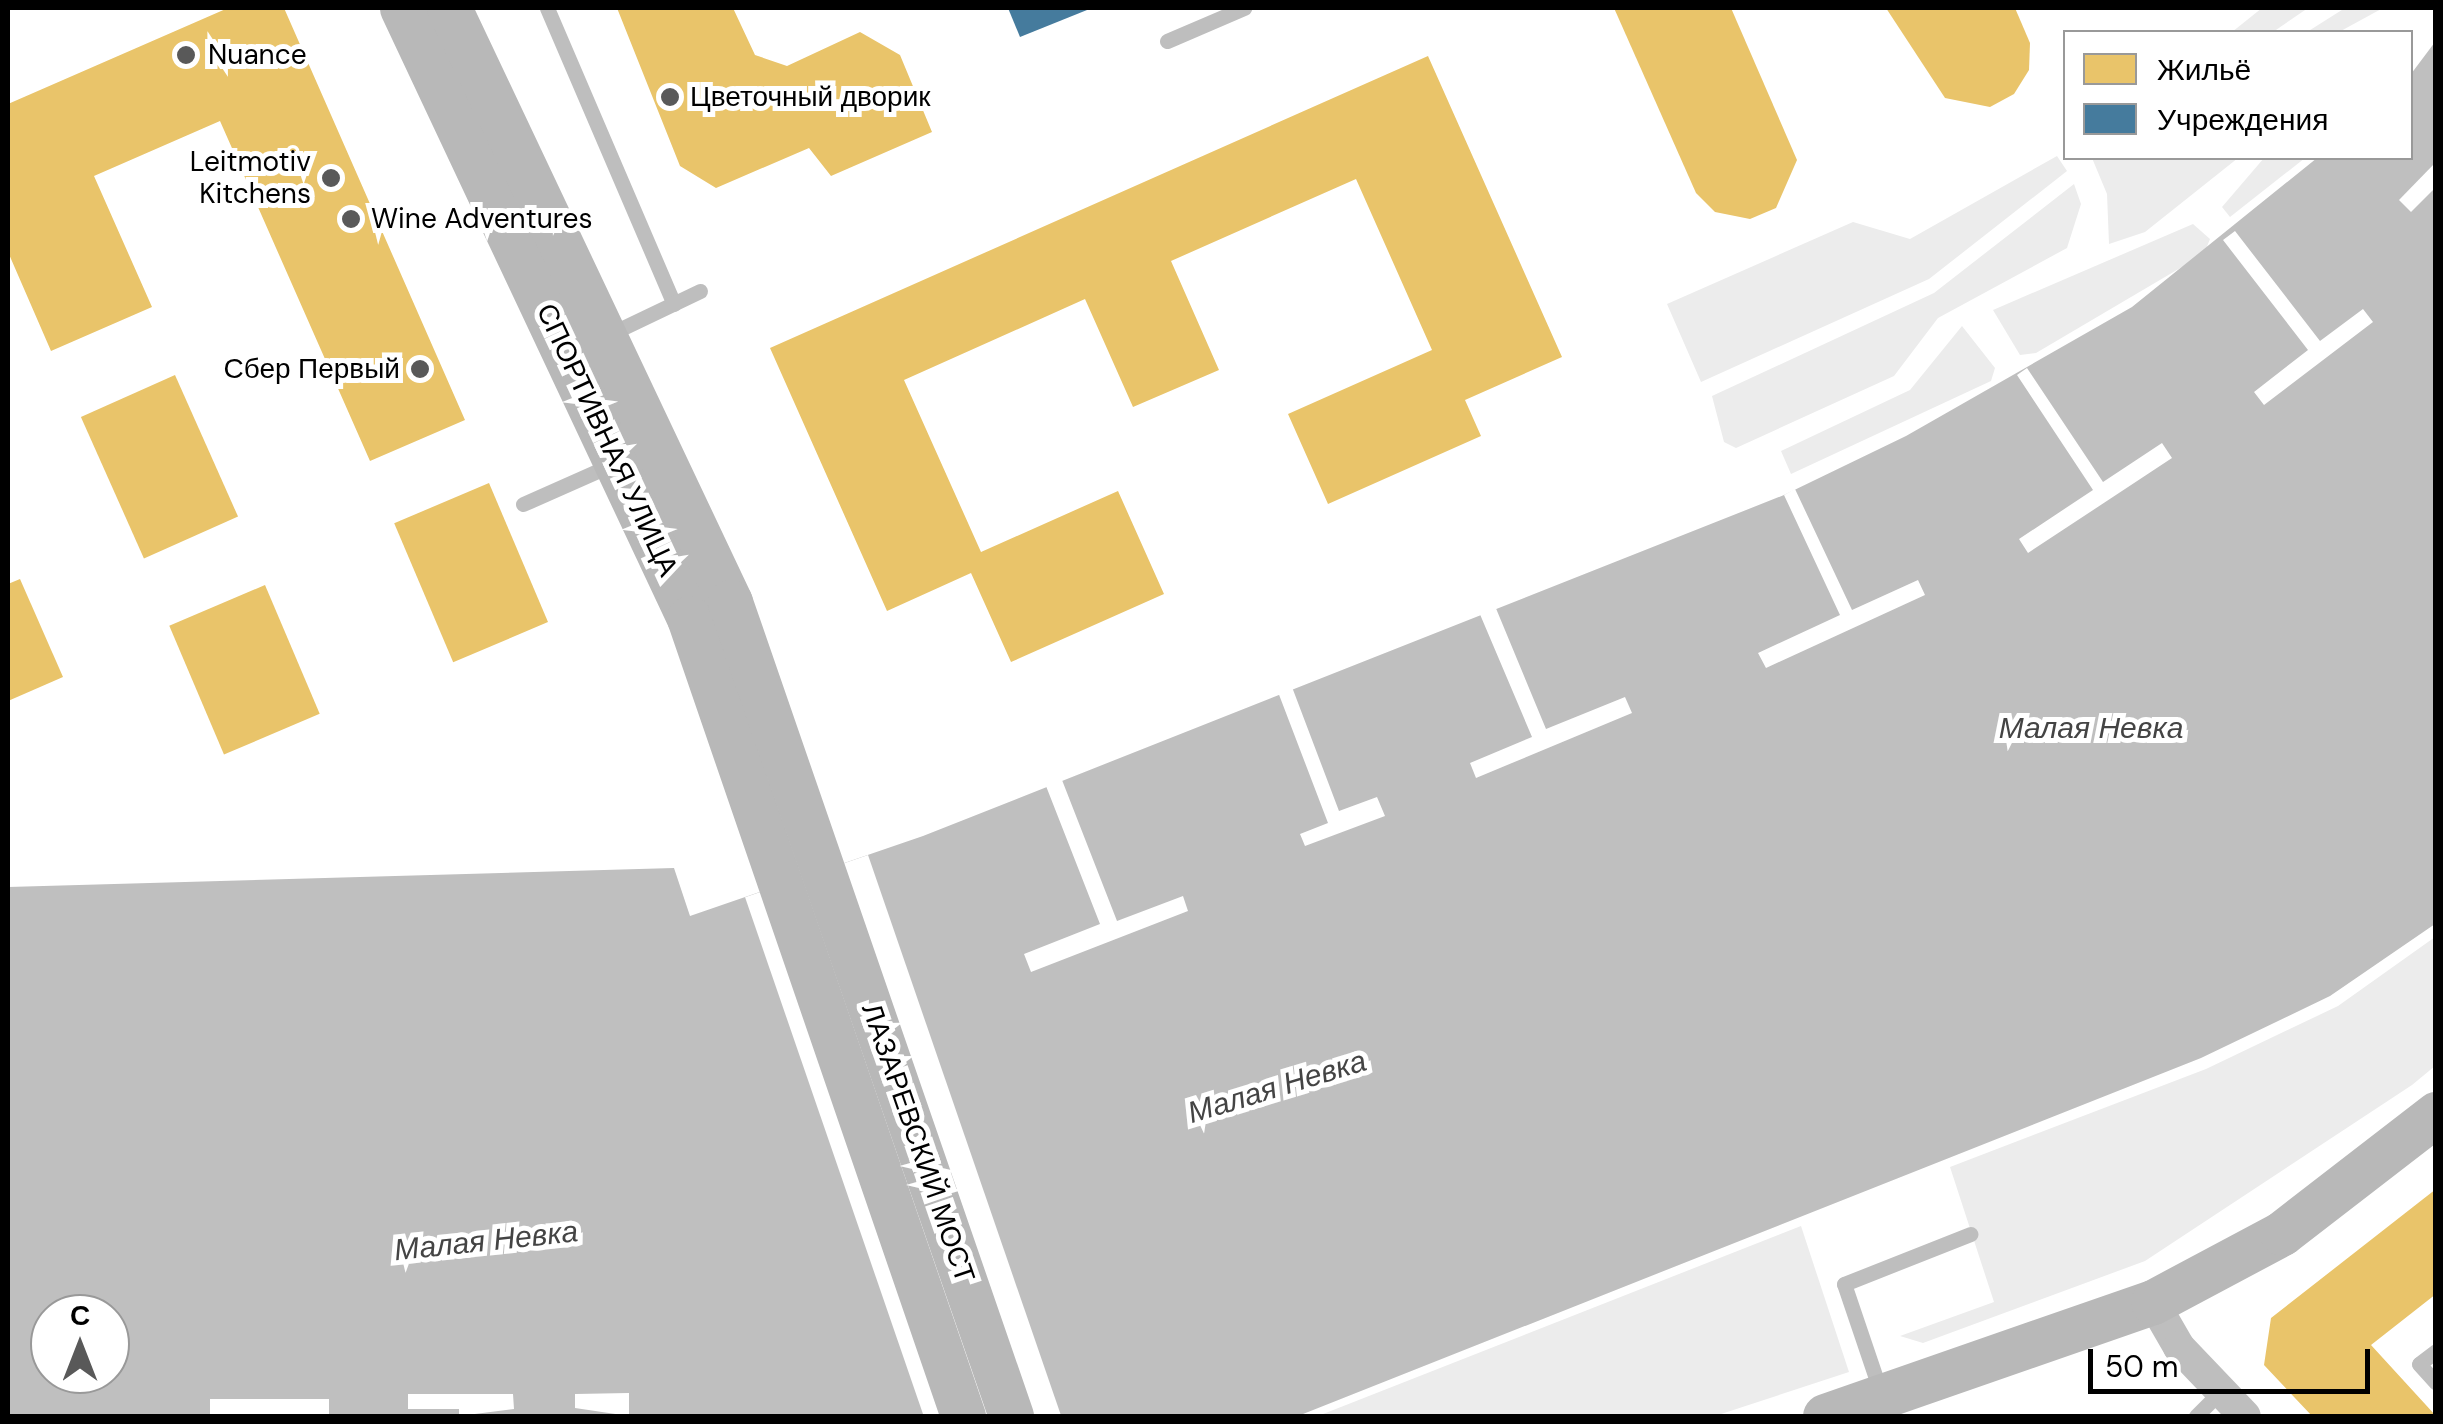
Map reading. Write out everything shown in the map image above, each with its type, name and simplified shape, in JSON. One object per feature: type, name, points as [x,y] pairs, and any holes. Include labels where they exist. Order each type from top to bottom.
[{"type":"street","name":"СПОРТИВНАЯ УЛИЦА","points":[[402,8],[619,462],[689,618],[780,885]]},
{"type":"street","name":"СПОРТИВНАЯ УЛИЦА","points":[[454,9],[730,602],[825,870]]},
{"type":"street","name":"ЛАЗАРЕВСКИЙ МОСТ","points":[[825,870],[1012,1416]]},
{"type":"street","name":"ЛАЗАРЕВСКИЙ МОСТ","points":[[780,885],[962,1416]]},
{"type":"street","points":[[1851,1410],[2153,1302],[2282,1233],[2433,1120]]},
{"type":"street","points":[[2153,1302],[2220,1391],[2245,1416]]},
{"type":"lane","points":[[547,8],[674,304]]},
{"type":"lane","points":[[1168,40],[1244,8]]},
{"type":"lane","points":[[604,336],[700,291]]},
{"type":"lane","points":[[523,504],[619,462]]},
{"type":"lane","points":[[1851,1410],[1844,1284],[1970,1234]]},
{"type":"lane","points":[[2436,1350],[2419,1364],[2436,1383]]},
{"type":"lane","points":[[2196,1416],[2220,1391]]},
{"type":"shaded area","points":[[2262,8],[2308,8],[2276,30],[2234,30]]},
{"type":"shaded area","points":[[2345,8],[2383,8],[2343,30],[2310,30]]},
{"type":"shaded area","points":[[2057,156],[2067,171],[1929,279],[1701,382],[1667,304],[1853,222],[1910,239]]},
{"type":"shaded area","points":[[2093,160],[2235,160],[2145,232],[2109,244],[2107,194]]},
{"type":"shaded area","points":[[2262,160],[2302,160],[2230,217],[2222,207]]},
{"type":"shaded area","points":[[2074,184],[2081,204],[2067,248],[1938,318],[1894,376],[1736,448],[1724,442],[1712,396],[1934,293]]},
{"type":"shaded area","points":[[2193,224],[2210,239],[2204,254],[2036,353],[2020,355],[1993,310]]},
{"type":"shaded area","points":[[1962,326],[1995,368],[1991,381],[1791,474],[1781,451],[1910,390]]},
{"type":"shaded area","points":[[2435,937],[2435,1066],[2412,1085],[2145,1261],[1923,1343],[1900,1336],[1994,1302],[1950,1167],[2206,1069],[2338,1006]]},
{"type":"shaded area","points":[[1801,1226],[1849,1372],[1715,1416],[1318,1416]]},
{"type":"water","name":"Малая Невка","points":[[2435,42],[2435,924],[2330,996],[2201,1058],[1298,1416],[8,1416],[8,887],[674,868],[690,916],[923,836],[1784,495],[1906,436],[2132,307],[2315,160],[2413,160],[2413,71]]},
{"type":"pier","points":[[2435,163],[2435,188],[2411,212],[2399,200]]},
{"type":"pier","points":[[2235,231],[2320,341],[2363,309],[2373,322],[2264,405],[2254,392],[2308,350],[2223,240]]},
{"type":"pier","points":[[2027,368],[2103,482],[2162,443],[2172,458],[2028,553],[2019,539],[2093,490],[2017,375]]},
{"type":"pier","points":[[1795,489],[1852,610],[1918,580],[1925,595],[1766,668],[1758,653],[1840,615],[1784,495]]},
{"type":"pier","points":[[1495,606],[1546,729],[1625,697],[1632,713],[1476,778],[1470,763],[1532,737],[1479,612]]},
{"type":"pier","points":[[1292,687],[1339,811],[1377,797],[1385,816],[1305,846],[1300,834],[1328,823],[1278,692]]},
{"type":"pier","points":[[1062,780],[1117,921],[1183,896],[1188,911],[1031,972],[1024,954],[1100,924],[1046,786]]},
{"type":"pier","points":[[868,855],[1061,1415],[924,1416],[745,897]]},
{"type":"pier","points":[[629,1393],[629,1416],[575,1408],[575,1394]]},
{"type":"pier","points":[[408,1394],[513,1394],[514,1409],[459,1416],[459,1409],[408,1409]]},
{"type":"pier","points":[[210,1399],[329,1399],[329,1414],[210,1414]]},
{"type":"building: Жильё","points":[[228,8],[284,8],[465,420],[370,461],[220,121],[94,176],[152,307],[51,351],[8,252],[8,104]]},
{"type":"building: Жильё","points":[[617,8],[733,8],[755,55],[787,66],[860,32],[900,55],[932,132],[831,176],[809,148],[716,188],[680,166]]},
{"type":"building: Жильё","points":[[1614,8],[1731,8],[1797,160],[1776,208],[1750,219],[1715,212],[1696,193]]},
{"type":"building: Жильё","points":[[1886,8],[2015,8],[2030,43],[2029,70],[2014,94],[1990,107],[1945,98]]},
{"type":"building: Жильё","points":[[1428,56],[1562,357],[1465,400],[1481,436],[1328,504],[1288,414],[1432,350],[1356,179],[1171,261],[1219,370],[1133,407],[1085,299],[904,380],[981,552],[1118,491],[1164,594],[1011,662],[971,573],[887,611],[770,348]]},
{"type":"building: Жильё","points":[[175,375],[238,517],[144,558],[81,417]]},
{"type":"building: Жильё","points":[[489,483],[548,622],[453,662],[394,523]]},
{"type":"building: Жильё","points":[[20,579],[63,677],[8,701],[8,584]]},
{"type":"building: Жильё","points":[[265,585],[320,714],[224,755],[169,626]]},
{"type":"building: Жильё","points":[[2436,1189],[2436,1294],[2371,1345],[2436,1416],[2312,1416],[2264,1365],[2271,1318]]},
{"type":"building: Учреждения","points":[[1008,8],[1092,8],[1020,37]]},
{"type":"place","name":"Nuance","points":[[186,55]]},
{"type":"place","name":"Цветочный дворик","points":[[670,97]]},
{"type":"place","name":"Leitmotiv Kitchens","points":[[331,178]]},
{"type":"place","name":"Wine Adventures","points":[[351,219]]},
{"type":"place","name":"Сбер Первый","points":[[420,369]]}]
